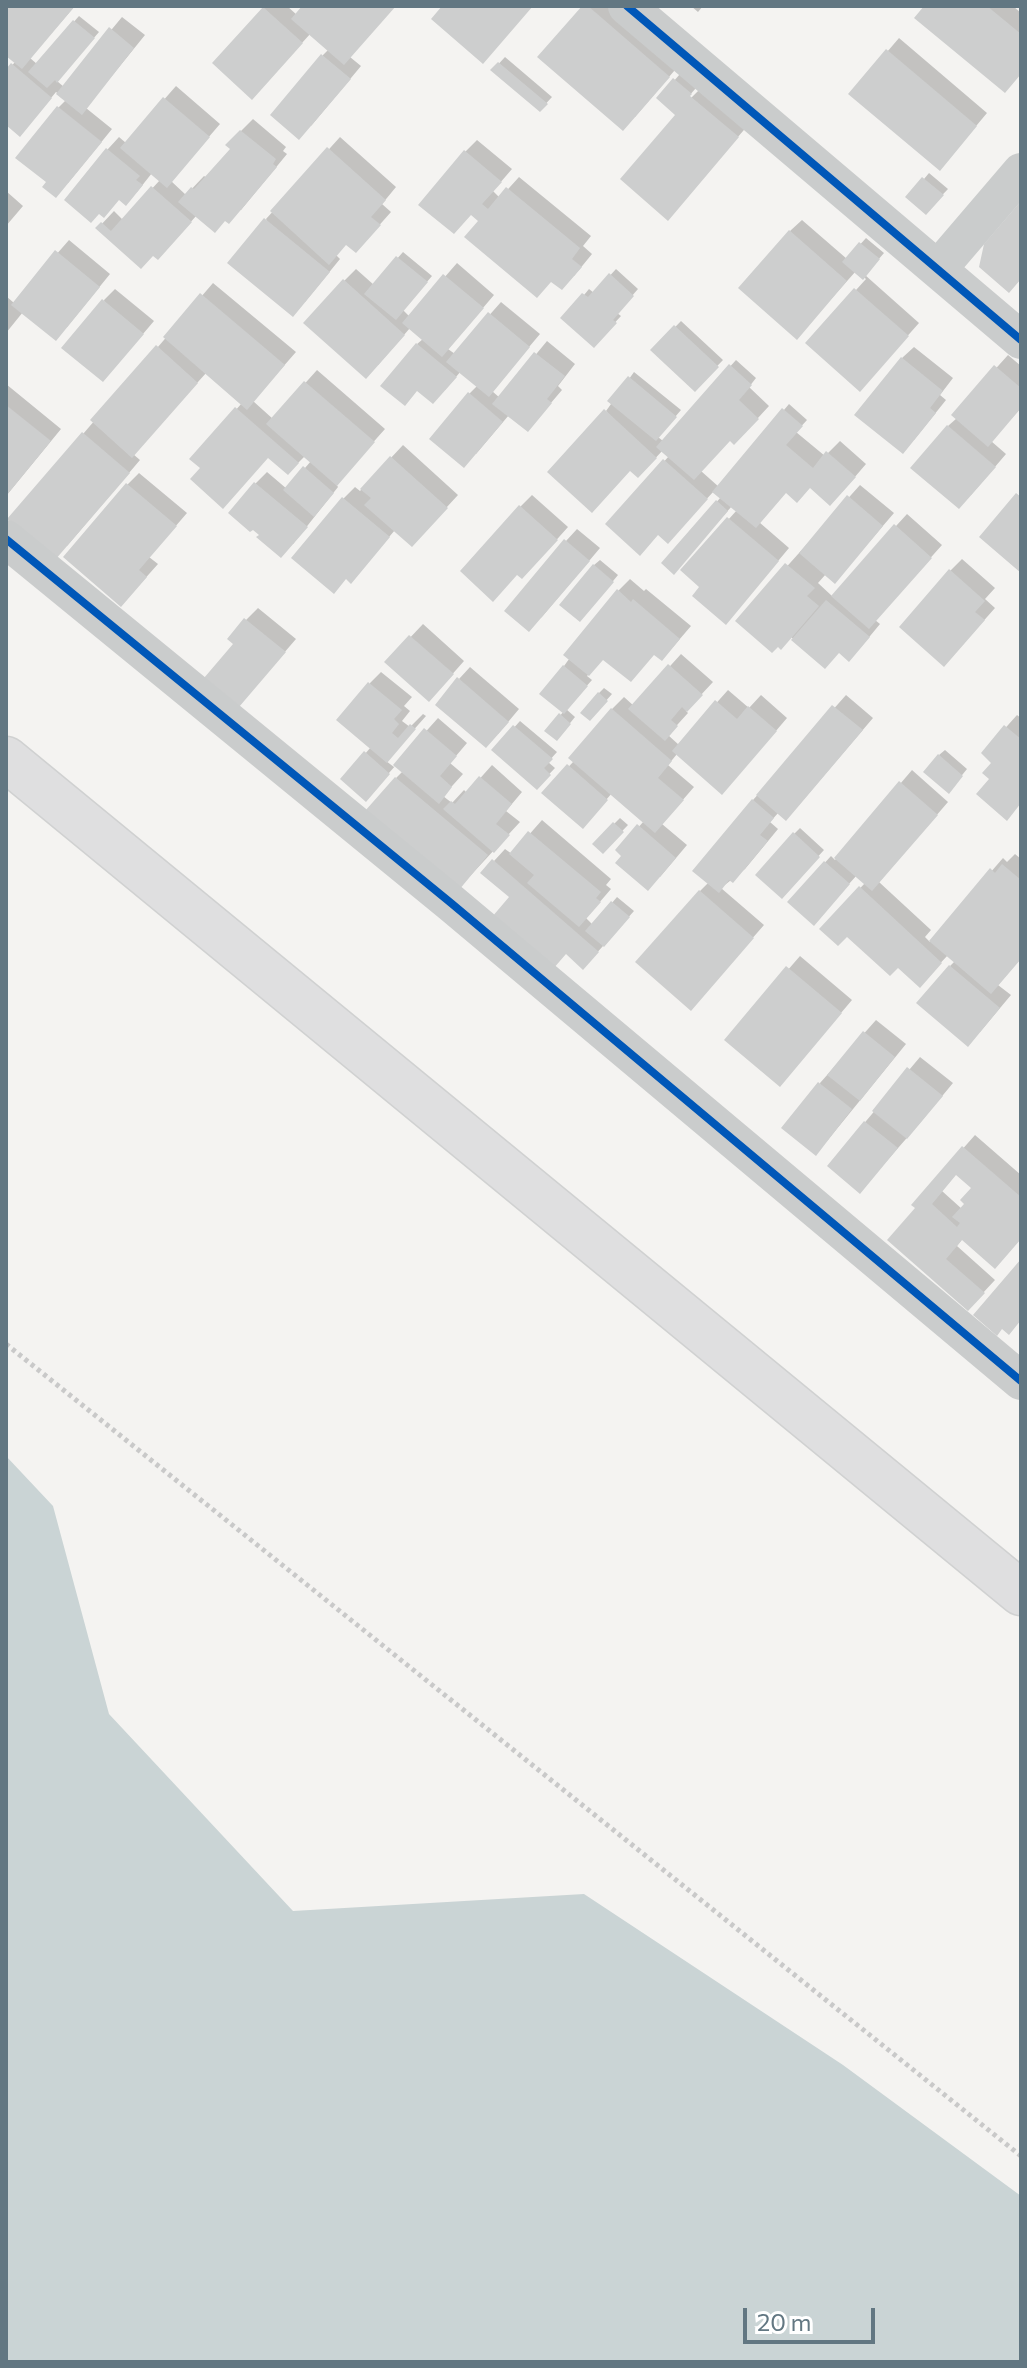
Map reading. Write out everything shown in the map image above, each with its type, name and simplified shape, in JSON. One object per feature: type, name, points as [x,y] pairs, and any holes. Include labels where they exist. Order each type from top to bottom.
[{"type":"street","points":[[627,6],[1021,340]]},
{"type":"street","points":[[938,269],[1021,172]]},
{"type":"street","points":[[6,539],[451,903],[1021,1381]]},
{"type":"street","points":[[6,759],[1021,1593]]},
{"type":"path","points":[[6,1344],[1021,2156]]},
{"type":"shaded area","points":[[6,1456],[53,1506],[109,1714],[293,1911],[584,1894],[843,2065],[1021,2196],[1021,2362],[6,2362]]},
{"type":"building","points":[[6,6],[75,6],[22,69],[6,56]]},
{"type":"building","points":[[302,6],[396,6],[344,65],[291,19]]},
{"type":"building","points":[[442,6],[533,6],[483,64],[431,19]]},
{"type":"building","points":[[582,6],[588,6],[670,77],[623,131],[537,57]]},
{"type":"building","points":[[924,6],[987,6],[1021,34],[1021,74],[1005,93],[914,18]]},
{"type":"building","points":[[263,7],[303,43],[252,100],[212,63]]},
{"type":"building","points":[[73,20],[95,38],[57,83],[55,80],[47,88],[28,72]]},
{"type":"building","points":[[109,27],[134,48],[82,115],[56,94]]},
{"type":"building","points":[[886,49],[977,126],[940,171],[848,94]]},
{"type":"building","points":[[321,54],[351,79],[299,140],[270,115]]},
{"type":"building","points":[[498,62],[548,104],[540,112],[490,70]]},
{"type":"building","points":[[11,63],[52,98],[20,137],[6,125],[6,69]]},
{"type":"building","points":[[673,78],[739,137],[668,221],[620,179],[675,115],[656,98]]},
{"type":"building","points":[[163,97],[210,137],[167,188],[120,148]]},
{"type":"building","points":[[57,106],[102,142],[56,198],[42,187],[46,182],[15,158]]},
{"type":"building","points":[[240,130],[276,159],[273,164],[277,167],[229,224],[225,221],[215,233],[178,202],[230,149],[225,145]]},
{"type":"building","points":[[327,147],[386,200],[371,217],[381,225],[356,253],[346,245],[329,265],[270,211]]},
{"type":"building","points":[[106,148],[140,176],[136,180],[143,185],[126,206],[119,200],[104,218],[99,214],[91,223],[64,200]]},
{"type":"building","points":[[464,150],[502,182],[482,204],[488,209],[506,187],[580,248],[572,259],[582,267],[562,290],[551,282],[537,298],[464,237],[478,221],[471,215],[454,234],[418,205]]},
{"type":"building","points":[[922,177],[944,195],[926,215],[905,197]]},
{"type":"building","points":[[151,186],[192,222],[158,260],[153,256],[141,269],[95,228],[101,222],[111,231]]},
{"type":"building","points":[[1021,201],[1021,279],[1009,293],[979,267],[984,244]]},
{"type":"building","points":[[264,218],[330,272],[293,317],[227,263]]},
{"type":"building","points":[[789,230],[847,281],[797,340],[738,288]]},
{"type":"building","points":[[859,242],[880,259],[863,280],[842,262]]},
{"type":"building","points":[[55,250],[100,287],[56,341],[11,305]]},
{"type":"building","points":[[396,256],[428,282],[396,320],[364,294]]},
{"type":"building","points":[[609,273],[634,296],[613,320],[617,323],[594,348],[560,318],[582,293],[588,297]]},
{"type":"building","points":[[443,274],[484,308],[442,357],[402,323]]},
{"type":"building","points":[[343,279],[405,335],[366,379],[303,323]]},
{"type":"building","points":[[854,288],[909,336],[860,392],[805,343]]},
{"type":"building","points":[[200,293],[285,365],[247,410],[163,337]]},
{"type":"building","points":[[102,299],[144,334],[103,382],[61,348]]},
{"type":"building","points":[[488,312],[530,347],[489,397],[446,362]]},
{"type":"building","points":[[674,325],[719,367],[695,392],[650,350]]},
{"type":"building","points":[[416,343],[457,377],[433,404],[417,391],[405,406],[380,386]]},
{"type":"building","points":[[156,345],[198,383],[132,458],[90,420]]},
{"type":"building","points":[[534,352],[565,376],[547,399],[552,403],[528,432],[492,404]]},
{"type":"building","points":[[901,357],[943,391],[930,408],[936,413],[903,454],[854,415]]},
{"type":"building","points":[[729,364],[752,385],[739,400],[759,419],[734,445],[730,441],[694,480],[656,447]]},
{"type":"building","points":[[994,365],[1021,388],[1021,408],[988,447],[951,415]]},
{"type":"building","points":[[628,376],[677,417],[656,441],[607,401]]},
{"type":"building","points":[[304,381],[375,442],[337,486],[266,424]]},
{"type":"building","points":[[468,392],[503,422],[464,468],[429,439]]},
{"type":"building","points":[[6,405],[51,441],[6,496]]},
{"type":"building","points":[[235,407],[299,463],[288,475],[268,458],[223,509],[190,479],[200,468],[189,459]]},
{"type":"building","points":[[782,408],[803,426],[786,445],[813,468],[826,451],[856,477],[830,506],[810,488],[797,503],[786,493],[756,528],[712,492]]},
{"type":"building","points":[[604,409],[657,458],[638,478],[630,471],[592,513],[547,472]]},
{"type":"building","points":[[947,425],[996,467],[959,509],[910,468]]},
{"type":"building","points":[[82,432],[130,473],[55,560],[7,519]]},
{"type":"building","points":[[390,456],[448,508],[412,547],[364,505],[371,498],[360,489]]},
{"type":"building","points":[[663,459],[708,499],[668,544],[658,535],[640,556],[605,524]]},
{"type":"building","points":[[303,466],[334,493],[314,517],[283,490]]},
{"type":"building","points":[[254,482],[308,527],[281,558],[256,537],[259,535],[253,530],[250,532],[228,513]]},
{"type":"building","points":[[126,483],[177,526],[139,570],[147,577],[121,607],[63,557]]},
{"type":"building","points":[[1016,493],[1021,497],[1021,573],[979,537]]},
{"type":"building","points":[[847,495],[883,526],[835,584],[799,553]]},
{"type":"building","points":[[342,497],[390,537],[351,584],[346,579],[334,594],[291,558]]},
{"type":"building","points":[[716,500],[728,511],[674,575],[661,563]]},
{"type":"building","points":[[519,505],[558,540],[522,579],[517,575],[493,602],[460,571]]},
{"type":"building","points":[[727,517],[779,561],[726,625],[692,596],[699,587],[680,570]]},
{"type":"building","points":[[894,524],[932,558],[869,629],[831,596]]},
{"type":"building","points":[[564,539],[590,561],[529,632],[504,611]]},
{"type":"building","points":[[785,563],[815,588],[807,596],[819,606],[781,650],[778,647],[772,653],[735,621]]},
{"type":"building","points":[[593,564],[614,582],[580,622],[559,605]]},
{"type":"building","points":[[949,569],[985,601],[975,612],[985,620],[944,667],[899,627]]},
{"type":"building","points":[[617,589],[680,639],[662,661],[654,655],[631,682],[603,660],[589,676],[563,655]]},
{"type":"building","points":[[826,600],[870,637],[849,662],[839,653],[825,669],[791,640]]},
{"type":"building","points":[[244,618],[286,652],[239,707],[204,678],[233,644],[227,639]]},
{"type":"building","points":[[409,635],[454,674],[429,702],[384,662]]},
{"type":"building","points":[[668,664],[703,695],[687,712],[682,707],[671,720],[678,726],[665,741],[628,709]]},
{"type":"building","points":[[563,665],[588,686],[564,714],[539,694]]},
{"type":"building","points":[[457,677],[509,722],[486,748],[435,705]]},
{"type":"building","points":[[368,682],[402,710],[394,719],[399,724],[392,733],[398,738],[410,724],[416,729],[387,763],[336,720]]},
{"type":"building","points":[[598,692],[608,701],[590,721],[580,713]]},
{"type":"building","points":[[715,700],[737,719],[748,706],[777,731],[722,795],[672,751]]},
{"type":"building","points":[[832,705],[863,730],[786,821],[756,795]]},
{"type":"building","points":[[611,708],[672,761],[658,778],[684,800],[655,833],[568,758]]},
{"type":"building","points":[[559,713],[571,724],[557,741],[544,731]]},
{"type":"building","points":[[513,725],[553,759],[544,768],[551,775],[537,790],[491,750]]},
{"type":"building","points":[[1004,725],[1021,739],[1021,803],[1007,821],[976,794],[989,779],[982,773],[991,763],[981,753]]},
{"type":"building","points":[[424,728],[457,756],[440,776],[452,787],[439,804],[393,765]]},
{"type":"building","points":[[364,751],[390,774],[366,802],[340,779]]},
{"type":"building","points":[[938,754],[963,776],[949,794],[923,772]]},
{"type":"building","points":[[567,764],[608,800],[583,829],[541,793]]},
{"type":"building","points":[[479,776],[512,804],[496,824],[510,835],[494,853],[443,809],[451,801],[455,804]]},
{"type":"building","points":[[395,777],[488,855],[459,890],[365,811]]},
{"type":"building","points":[[899,781],[938,815],[872,891],[834,858]]},
{"type":"building","points":[[752,799],[774,818],[760,835],[768,841],[733,883],[729,880],[719,893],[692,871]]},
{"type":"building","points":[[613,822],[624,832],[603,854],[592,844]]},
{"type":"building","points":[[637,824],[676,858],[648,891],[615,863],[621,856],[615,850]]},
{"type":"building","points":[[528,831],[601,892],[596,898],[601,902],[579,927],[527,883],[534,875],[509,854]]},
{"type":"building","points":[[793,832],[820,857],[782,899],[755,875]]},
{"type":"building","points":[[492,859],[599,952],[583,970],[566,954],[553,969],[492,917],[509,897],[480,873]]},
{"type":"building","points":[[824,861],[850,884],[814,926],[787,902]]},
{"type":"building","points":[[1002,864],[1021,880],[1021,959],[991,994],[929,941],[990,868],[995,873]]},
{"type":"building","points":[[859,886],[942,963],[920,988],[898,968],[890,976],[847,937],[838,946],[819,929]]},
{"type":"building","points":[[699,890],[754,938],[691,1011],[635,962]]},
{"type":"building","points":[[611,901],[630,917],[604,947],[585,931]]},
{"type":"building","points":[[949,965],[1000,1008],[968,1047],[916,1003]]},
{"type":"building","points":[[786,966],[842,1013],[780,1087],[724,1040]]},
{"type":"building","points":[[863,1031],[895,1057],[860,1101],[827,1075]]},
{"type":"building","points":[[907,1067],[943,1096],[907,1139],[872,1111]]},
{"type":"building","points":[[818,1082],[852,1109],[816,1156],[781,1128]]},
{"type":"building","points":[[864,1121],[898,1148],[860,1194],[827,1166]]},
{"type":"building","points":[[962,1146],[1021,1197],[1021,1239],[995,1269],[962,1240],[946,1259],[985,1293],[968,1311],[887,1240],[915,1208],[911,1205]],"holes":[[[956,1175],[971,1188],[960,1200],[964,1204],[952,1217],[960,1223],[957,1227],[932,1204]]]},
{"type":"building","points":[[1021,1259],[1021,1320],[1009,1335],[1002,1329],[997,1336],[973,1315]]},
{"type":"cycle path","points":[[627,6],[1021,340]]},
{"type":"cycle path","points":[[6,539],[451,903],[1021,1381]]}]
